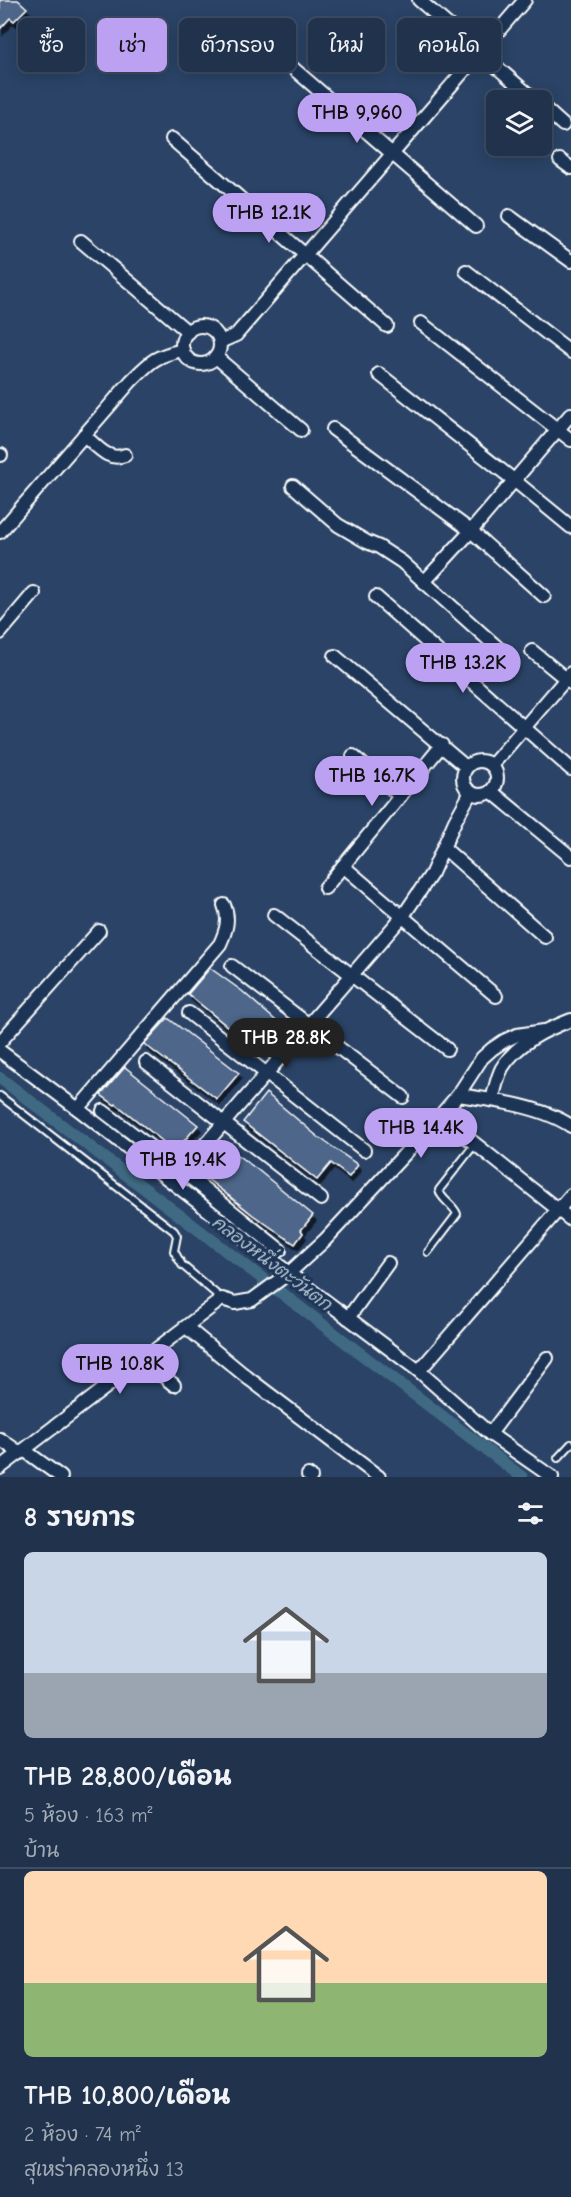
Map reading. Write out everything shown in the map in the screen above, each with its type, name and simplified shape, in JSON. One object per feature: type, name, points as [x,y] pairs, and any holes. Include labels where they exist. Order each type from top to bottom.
[{"type":"street","points":[[419,0],[440,18]]},
{"type":"street","points":[[501,28],[525,0]]},
{"type":"street","points":[[296,71],[476,226]]},
{"type":"street","points":[[501,71],[523,90]]},
{"type":"street","points":[[220,342],[236,335],[463,72]]},
{"type":"street","points":[[552,115],[563,125]]},
{"type":"street","points":[[172,139],[387,326]]},
{"type":"street","points":[[560,160],[571,168]]},
{"type":"street","points":[[509,216],[571,261]]},
{"type":"street","points":[[81,242],[188,332]]},
{"type":"street","points":[[466,271],[571,352]]},
{"type":"street","points":[[421,323],[571,440]]},
{"type":"street","points":[[196,327],[207,327],[215,333],[220,342],[220,350],[210,363],[193,363],[186,357],[183,340],[188,332],[196,327]]},
{"type":"street","points":[[0,532],[131,381],[154,358],[183,350]]},
{"type":"street","points":[[216,357],[301,430]]},
{"type":"street","points":[[379,374],[571,527]]},
{"type":"street","points":[[424,582],[515,481],[571,414]]},
{"type":"street","points":[[333,429],[471,531],[544,596]]},
{"type":"street","points":[[84,435],[111,457],[118,458],[125,455]]},
{"type":"street","points":[[293,486],[338,525],[391,554],[498,648]]},
{"type":"street","points":[[0,633],[34,593]]},
{"type":"street","points":[[375,597],[571,769]]},
{"type":"street","points":[[492,765],[569,678],[532,651]]},
{"type":"street","points":[[335,656],[466,767]]},
{"type":"street","points":[[325,888],[442,745]]},
{"type":"street","points":[[353,756],[400,796]]},
{"type":"street","points":[[478,760],[492,765],[498,778],[496,785],[491,791],[482,795],[471,792],[463,781],[466,767],[478,760]]},
{"type":"street","points":[[491,791],[571,856]]},
{"type":"street","points":[[182,1171],[403,916],[432,873],[445,849],[455,821],[471,792]]},
{"type":"street","points":[[445,849],[545,937]]},
{"type":"street","points":[[343,866],[496,996]]},
{"type":"street","points":[[78,1109],[220,944],[228,923],[224,905]]},
{"type":"street","points":[[274,915],[447,1049]]},
{"type":"street","points":[[0,1042],[99,932]]},
{"type":"street","points":[[232,966],[403,1097]]},
{"type":"street","points":[[189,1013],[364,1150]]},
{"type":"street","points":[[0,1468],[222,1299],[243,1303],[266,1291],[287,1275],[325,1240],[440,1116],[458,1095],[482,1058],[504,1041],[518,1035],[544,1031],[571,1020]]},
{"type":"street","points":[[492,1100],[501,1070],[510,1057],[544,1031]]},
{"type":"street","points":[[0,1051],[78,1109],[287,1275],[419,1371],[490,1434],[552,1477]]},
{"type":"street","points":[[146,1062],[321,1199]]},
{"type":"street","points":[[458,1095],[492,1100],[547,1114],[571,1126]]},
{"type":"street","points":[[103,1111],[280,1250]]},
{"type":"street","points":[[440,1116],[571,1220]]},
{"type":"street","points":[[419,1371],[571,1195]]},
{"type":"street","points":[[348,1318],[388,1263]]},
{"type":"street","points":[[186,1327],[372,1475]]},
{"type":"street","points":[[490,1434],[547,1358]]},
{"type":"street","points":[[143,1359],[174,1385]]},
{"type":"street","points":[[0,1439],[61,1477]]},
{"type":"lane","points":[[0,1096],[174,1231],[177,1236],[174,1251],[182,1265],[222,1299]]},
{"type":"lane","points":[[428,1252],[457,1214],[439,1190],[476,1143]]},
{"type":"lane","points":[[558,1458],[571,1443]]},
{"type":"building","points":[[0,0],[18,0],[27,8],[14,21],[10,18],[0,29]]},
{"type":"building","points":[[210,968],[242,991],[282,1026],[273,1038],[270,1035],[257,1051],[188,994]]},
{"type":"building","points":[[168,1018],[239,1073],[217,1099],[144,1044]]},
{"type":"building","points":[[125,1067],[198,1125],[175,1151],[116,1104],[101,1095]]},
{"type":"building","points":[[266,1093],[317,1136],[358,1165],[349,1177],[331,1163],[317,1180],[243,1122]]},
{"type":"building","points":[[221,1143],[313,1215],[301,1230],[303,1233],[295,1244],[253,1215],[196,1170]]},
{"type":"waterway","name":"คลองหนึ่งตะวันตก","points":[[0,1078],[522,1477]]}]
